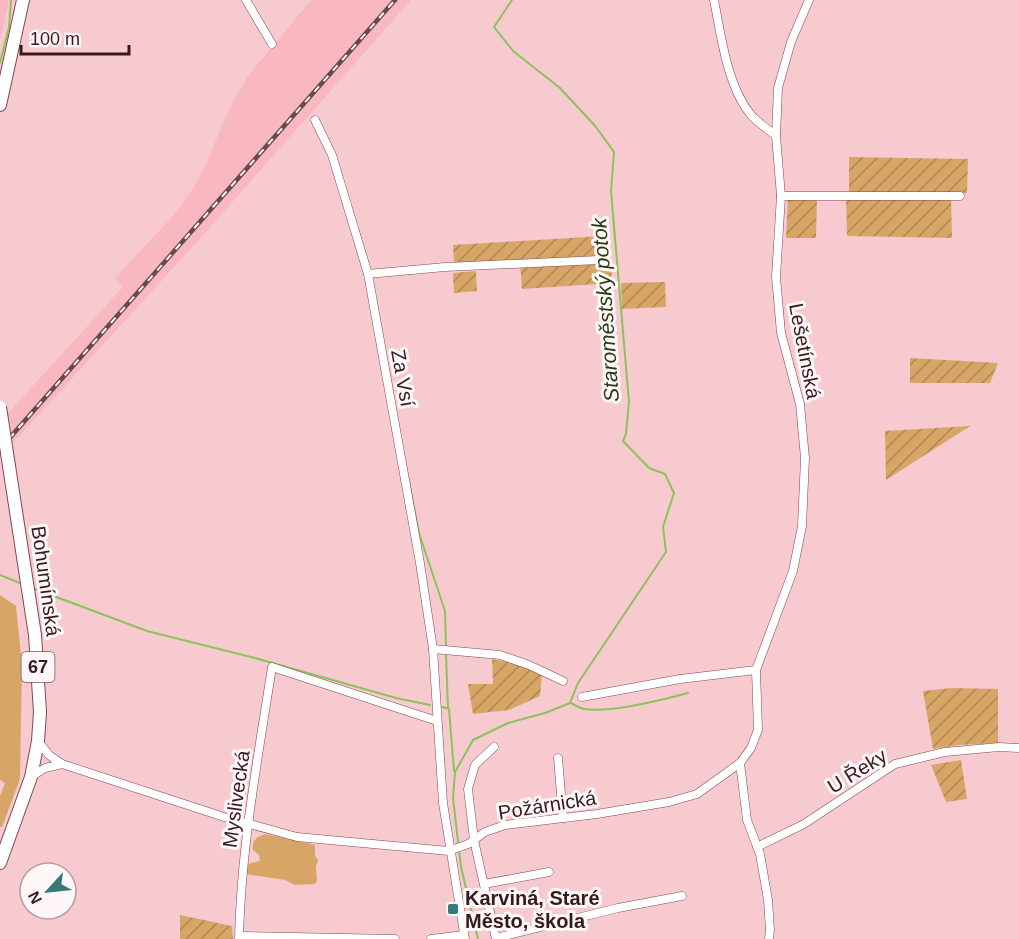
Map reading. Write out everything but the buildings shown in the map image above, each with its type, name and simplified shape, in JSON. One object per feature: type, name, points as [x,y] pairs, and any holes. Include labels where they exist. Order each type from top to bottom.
[{"type":"main road","points":[[0,105],[23,0]]},
{"type":"main road","name":"Bohumínská","points":[[0,407],[38,666],[40,712],[38,741],[31,777],[0,863]]},
{"type":"street","points":[[246,0],[272,44]]},
{"type":"street","points":[[714,0],[726,58],[739,94],[751,115],[776,136]]},
{"type":"street","name":"Lešetínská","points":[[740,763],[751,748],[758,730],[756,670],[793,571],[802,526],[805,458],[800,404],[781,333],[776,278],[781,196],[776,136],[778,88],[791,42],[809,0]]},
{"type":"street","name":"Za Vsí","points":[[315,120],[332,155],[368,274],[420,563],[433,649],[443,803],[464,937]]},
{"type":"street","points":[[781,196],[960,196]]},
{"type":"street","points":[[368,274],[445,267],[599,260]]},
{"type":"street","points":[[433,649],[500,655],[529,665],[563,681]]},
{"type":"street","name":"Myslivecká","points":[[395,939],[240,937],[239,908],[248,823],[272,667],[437,721]]},
{"type":"street","points":[[582,697],[756,670]]},
{"type":"street","points":[[38,741],[49,755],[62,764],[297,837],[449,851]]},
{"type":"street","points":[[494,747],[475,765],[468,789],[474,840],[496,938],[618,908],[682,896]]},
{"type":"street","name":"U Řeky","points":[[757,847],[804,824],[895,764],[945,752],[999,747],[1019,748]]},
{"type":"street","points":[[558,758],[564,818]]},
{"type":"street","points":[[740,763],[747,820],[757,847],[768,900],[769,939]]},
{"type":"street","name":"Požárnická","points":[[449,851],[474,840],[485,832],[505,825],[658,803],[697,794],[740,763]]},
{"type":"street","points":[[31,777],[45,768],[62,764]]},
{"type":"street","points":[[484,884],[549,873]]},
{"type":"street","points":[[431,939],[464,937]]},
{"type":"shaded area","points":[[0,0],[9,0],[0,41]]},
{"type":"shaded area","points":[[311,0],[411,0],[197,242],[0,457],[0,422],[123,287],[115,278],[172,217],[192,190],[231,105],[248,76]]},
{"type":"shaded area","points":[[849,157],[968,159],[967,193],[849,193]]},
{"type":"shaded area","points":[[788,198],[817,198],[816,238],[786,238]]},
{"type":"shaded area","points":[[846,198],[951,198],[952,238],[847,236]]},
{"type":"shaded area","points":[[603,236],[605,262],[611,262],[612,283],[522,289],[520,262],[454,265],[453,245]]},
{"type":"shaded area","points":[[476,271],[477,291],[454,293],[453,273]]},
{"type":"shaded area","points":[[665,282],[666,307],[622,309],[621,283]]},
{"type":"shaded area","points":[[910,358],[998,363],[990,383],[910,383]]},
{"type":"shaded area","points":[[970,426],[886,480],[885,431]]},
{"type":"shaded area","points":[[0,595],[16,606],[22,665],[20,779],[2,827],[0,827],[0,796],[5,783],[0,780]]},
{"type":"shaded area","points":[[492,659],[526,665],[542,674],[540,696],[509,710],[473,714],[468,684],[493,684]]},
{"type":"shaded area","points":[[952,688],[998,689],[998,743],[933,749],[923,691]]},
{"type":"shaded area","points":[[961,760],[967,799],[946,802],[931,765]]},
{"type":"shaded area","points":[[265,834],[315,845],[315,856],[318,860],[315,884],[295,885],[285,880],[245,874],[248,864],[260,861],[259,855],[253,850],[253,844],[257,838]]},
{"type":"shaded area","points":[[180,915],[232,926],[233,939],[180,939]]},
{"type":"waterway","points":[[0,63],[9,27],[11,0]]},
{"type":"waterway","name":"Staroměstský potok","points":[[478,939],[461,867],[453,798],[455,772],[473,740],[508,723],[545,713],[570,703],[578,683],[666,552],[663,527],[674,493],[665,474],[649,468],[623,441],[626,434],[629,402],[611,191],[614,152],[596,127],[560,88],[513,51],[494,27],[512,0]]},
{"type":"waterway","points":[[408,476],[419,533],[445,611],[446,646]]},
{"type":"waterway","points":[[0,575],[22,584]]},
{"type":"waterway","points":[[35,589],[147,631],[255,658],[396,698],[430,705]]},
{"type":"waterway","points":[[446,654],[448,708]]},
{"type":"waterway","points":[[571,703],[584,709],[607,709],[688,693]]},
{"type":"waterway","points":[[442,707],[449,709],[454,771]]},
{"type":"railway","points":[[0,449],[395,0]]},
{"type":"place","name":"Karviná, Staré Město, škola","points":[[453,909]]}]
